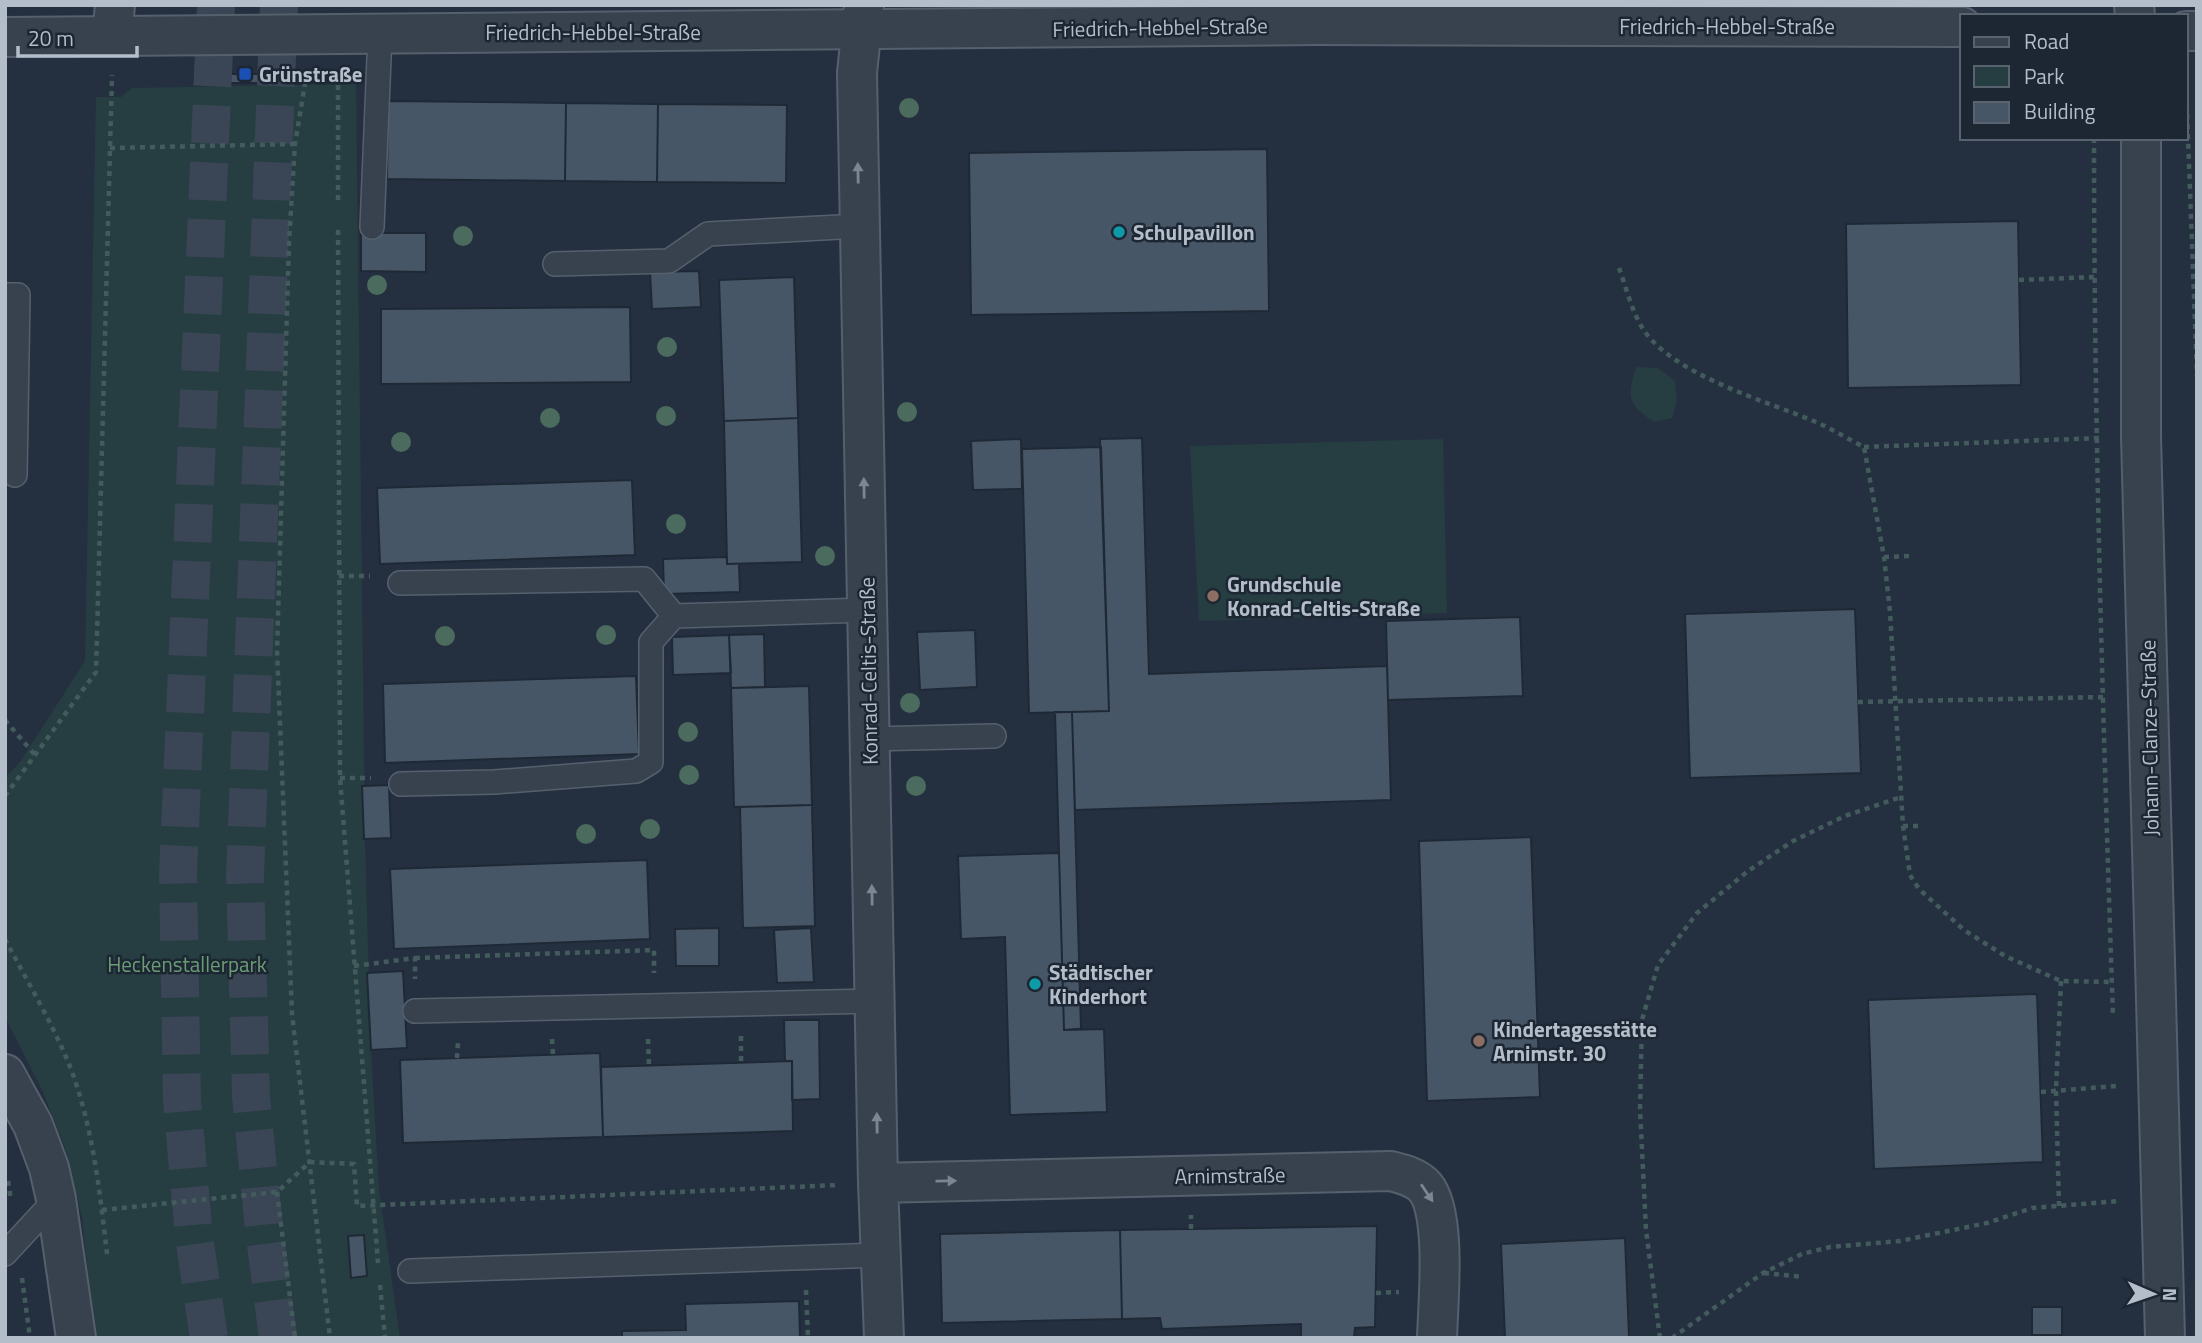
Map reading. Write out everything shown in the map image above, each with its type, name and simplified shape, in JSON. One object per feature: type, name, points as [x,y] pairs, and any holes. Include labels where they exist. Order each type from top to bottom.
[{"type":"street","name":"Friedrich-Hebbel-Straße","points":[[5,37],[368,34],[862,18],[1467,15],[1960,27]]},
{"type":"street","name":"Konrad-Celtis-Straße","points":[[862,18],[857,73],[859,226],[878,1183],[884,1338]]},
{"type":"street","name":"Johann-Clanze-Straße","points":[[2141,140],[2141,436],[2165,1338]]},
{"type":"street","points":[[5,1074],[33,1125],[49,1168],[76,1338]]},
{"type":"street","name":"Arnimstraße","points":[[878,1183],[1391,1171],[1419,1182],[1425,1187],[1434,1205],[1439,1232],[1437,1338]]},
{"type":"lane","points":[[368,34],[372,226]]},
{"type":"lane","points":[[555,264],[669,261],[708,234],[859,226]]},
{"type":"lane","points":[[5,295],[18,295],[15,475]]},
{"type":"lane","points":[[400,583],[644,579],[674,616]]},
{"type":"lane","points":[[401,784],[494,782],[636,771],[650,762],[651,642],[674,616],[867,610]]},
{"type":"lane","points":[[869,739],[994,736]]},
{"type":"lane","points":[[415,1011],[874,1000]]},
{"type":"lane","points":[[5,1254],[56,1199]]},
{"type":"lane","points":[[410,1271],[881,1255]]},
{"type":"path","points":[[5,796],[96,672],[113,38]]},
{"type":"path","points":[[307,71],[295,144],[289,242],[277,651],[292,1014],[318,1254],[330,1338]]},
{"type":"path","points":[[338,71],[338,205]]},
{"type":"path","points":[[2188,137],[2197,376]]},
{"type":"path","points":[[110,148],[295,144]]},
{"type":"path","points":[[338,219],[340,778],[379,1271]]},
{"type":"path","points":[[1619,268],[1642,328],[1659,347],[1712,380],[1819,424],[1864,447],[2141,436]]},
{"type":"path","points":[[2019,280],[2094,277]]},
{"type":"path","points":[[1864,447],[1884,557],[1897,702],[1903,826],[1910,875],[1919,889],[1974,936],[2005,956],[2061,981],[2112,982]]},
{"type":"path","points":[[1884,557],[1912,556]]},
{"type":"path","points":[[1858,702],[2149,696]]},
{"type":"path","points":[[5,720],[35,755]]},
{"type":"path","points":[[1660,1338],[1646,1230],[1640,1109],[1642,1020],[1658,965],[1697,913],[1748,871],[1793,841],[1845,816],[1901,797]]},
{"type":"path","points":[[1903,826],[1917,826]]},
{"type":"path","points":[[354,966],[415,958],[654,950],[654,1006]]},
{"type":"path","points":[[415,958],[415,1011]]},
{"type":"path","points":[[2059,1206],[2056,1090],[2061,981]]},
{"type":"path","points":[[2041,1092],[2116,1086]]},
{"type":"path","points":[[102,1210],[277,1192],[310,1162],[354,1164],[357,1206],[878,1183]]},
{"type":"path","points":[[277,1192],[295,1338]]},
{"type":"path","points":[[1672,1338],[1763,1273],[1802,1254],[1830,1247],[1900,1241],[1987,1223],[2032,1208],[2119,1201]]},
{"type":"path","points":[[805,1258],[808,1338]]},
{"type":"path","points":[[1763,1273],[1803,1277]]},
{"type":"path","points":[[380,1284],[385,1338]]},
{"type":"path","points":[[1376,1293],[1396,1292]]},
{"type":"green space","name":"Heckenstallerpark","points":[[356,84],[365,841],[371,1052],[379,1189],[400,1338],[95,1338],[82,1217],[67,1154],[43,1092],[5,1017],[5,778],[20,762],[85,661],[96,97],[121,97],[132,88]]},
{"type":"green space","points":[[1636,367],[1658,368],[1675,381],[1677,400],[1672,418],[1654,422],[1634,405],[1631,386]]},
{"type":"green space","points":[[1443,439],[1447,613],[1199,621],[1190,446]]},
{"type":"building","points":[[227,74],[263,74],[262,83],[228,83]]},
{"type":"building","points":[[388,101],[566,103],[565,181],[387,179]]},
{"type":"building","points":[[566,103],[658,104],[657,182],[565,181]]},
{"type":"building","points":[[658,104],[787,105],[786,183],[657,182]]},
{"type":"building","name":"Schulpavillon","points":[[1267,149],[1269,311],[971,315],[969,153]]},
{"type":"building","points":[[2018,221],[2021,385],[1848,388],[1846,224]]},
{"type":"building","points":[[361,233],[426,233],[426,272],[361,271]]},
{"type":"building","points":[[699,271],[701,307],[652,309],[650,272]]},
{"type":"building","points":[[794,277],[798,418],[724,421],[719,280]]},
{"type":"building","points":[[630,307],[631,382],[381,384],[381,309]]},
{"type":"building","points":[[798,418],[802,562],[727,564],[724,421]]},
{"type":"building","points":[[1142,438],[1149,674],[1387,666],[1391,800],[1075,810],[1072,712],[1109,711],[1100,439]]},
{"type":"building","points":[[1021,439],[1022,489],[973,490],[971,441]]},
{"type":"building","points":[[1101,447],[1109,711],[1029,713],[1022,449]]},
{"type":"building","points":[[632,480],[635,555],[380,564],[377,488]]},
{"type":"building","points":[[727,557],[727,564],[739,564],[740,592],[664,594],[663,559]]},
{"type":"building","points":[[1855,609],[1861,773],[1690,778],[1685,614]]},
{"type":"building","points":[[1520,617],[1523,696],[1388,700],[1386,621]]},
{"type":"building","points":[[975,630],[977,687],[920,690],[917,632]]},
{"type":"building","points":[[764,634],[765,687],[731,688],[729,635]]},
{"type":"building","points":[[729,635],[731,673],[673,675],[672,637]]},
{"type":"building","points":[[636,676],[639,754],[385,763],[383,684]]},
{"type":"building","points":[[809,686],[812,805],[734,807],[731,688]]},
{"type":"building","points":[[1055,712],[1072,712],[1081,1029],[1064,1030]]},
{"type":"building","points":[[389,785],[391,838],[364,839],[362,786]]},
{"type":"building","points":[[812,805],[815,926],[743,928],[740,807]]},
{"type":"building","points":[[1531,837],[1540,1097],[1427,1101],[1419,841]]},
{"type":"building","name":"Städtischer Kinderhort","points":[[1059,853],[1064,1030],[1104,1029],[1107,1112],[1010,1115],[1005,937],[961,939],[958,856]]},
{"type":"building","points":[[647,860],[650,939],[394,949],[390,869]]},
{"type":"building","points":[[719,928],[719,966],[676,966],[675,929]]},
{"type":"building","points":[[811,928],[814,982],[777,983],[774,930]]},
{"type":"building","points":[[403,971],[407,1048],[371,1050],[367,973]]},
{"type":"building","points":[[2037,994],[2043,1162],[1874,1169],[1868,1000]]},
{"type":"building","points":[[784,1020],[819,1020],[820,1099],[792,1100],[792,1061],[785,1061]]},
{"type":"building","points":[[600,1053],[603,1137],[403,1143],[400,1060]]},
{"type":"building","points":[[792,1061],[793,1131],[603,1137],[601,1067]]},
{"type":"building","points":[[1377,1226],[1375,1327],[1355,1328],[1354,1338],[1301,1338],[1301,1324],[1162,1329],[1160,1318],[1122,1319],[1120,1230]]},
{"type":"building","points":[[1120,1230],[1122,1319],[942,1323],[940,1234]]},
{"type":"building","points":[[364,1235],[367,1276],[351,1278],[348,1236]]},
{"type":"building","points":[[1625,1238],[1629,1337],[1505,1338],[1501,1244]]},
{"type":"building","points":[[799,1301],[800,1338],[622,1338],[622,1331],[686,1330],[685,1304]]},
{"type":"building","points":[[2032,1307],[2062,1307],[2062,1335],[2032,1335]]},
{"type":"tunnel","points":[[209,1338],[194,1236],[182,1101],[178,873],[216,5]]},
{"type":"tunnel","points":[[278,1338],[251,1097],[245,875],[279,5]]},
{"type":"place","name":"Grünstraße","points":[[245,74]]},
{"type":"place","name":"Schulpavillon","points":[[1119,232]]},
{"type":"place","name":"Grundschule Konrad-Celtis-Straße","points":[[1213,596]]},
{"type":"place","name":"Städtischer Kinderhort","points":[[1035,984]]},
{"type":"place","name":"Kindertagesstätte Arnimstr. 30","points":[[1479,1041]]}]
